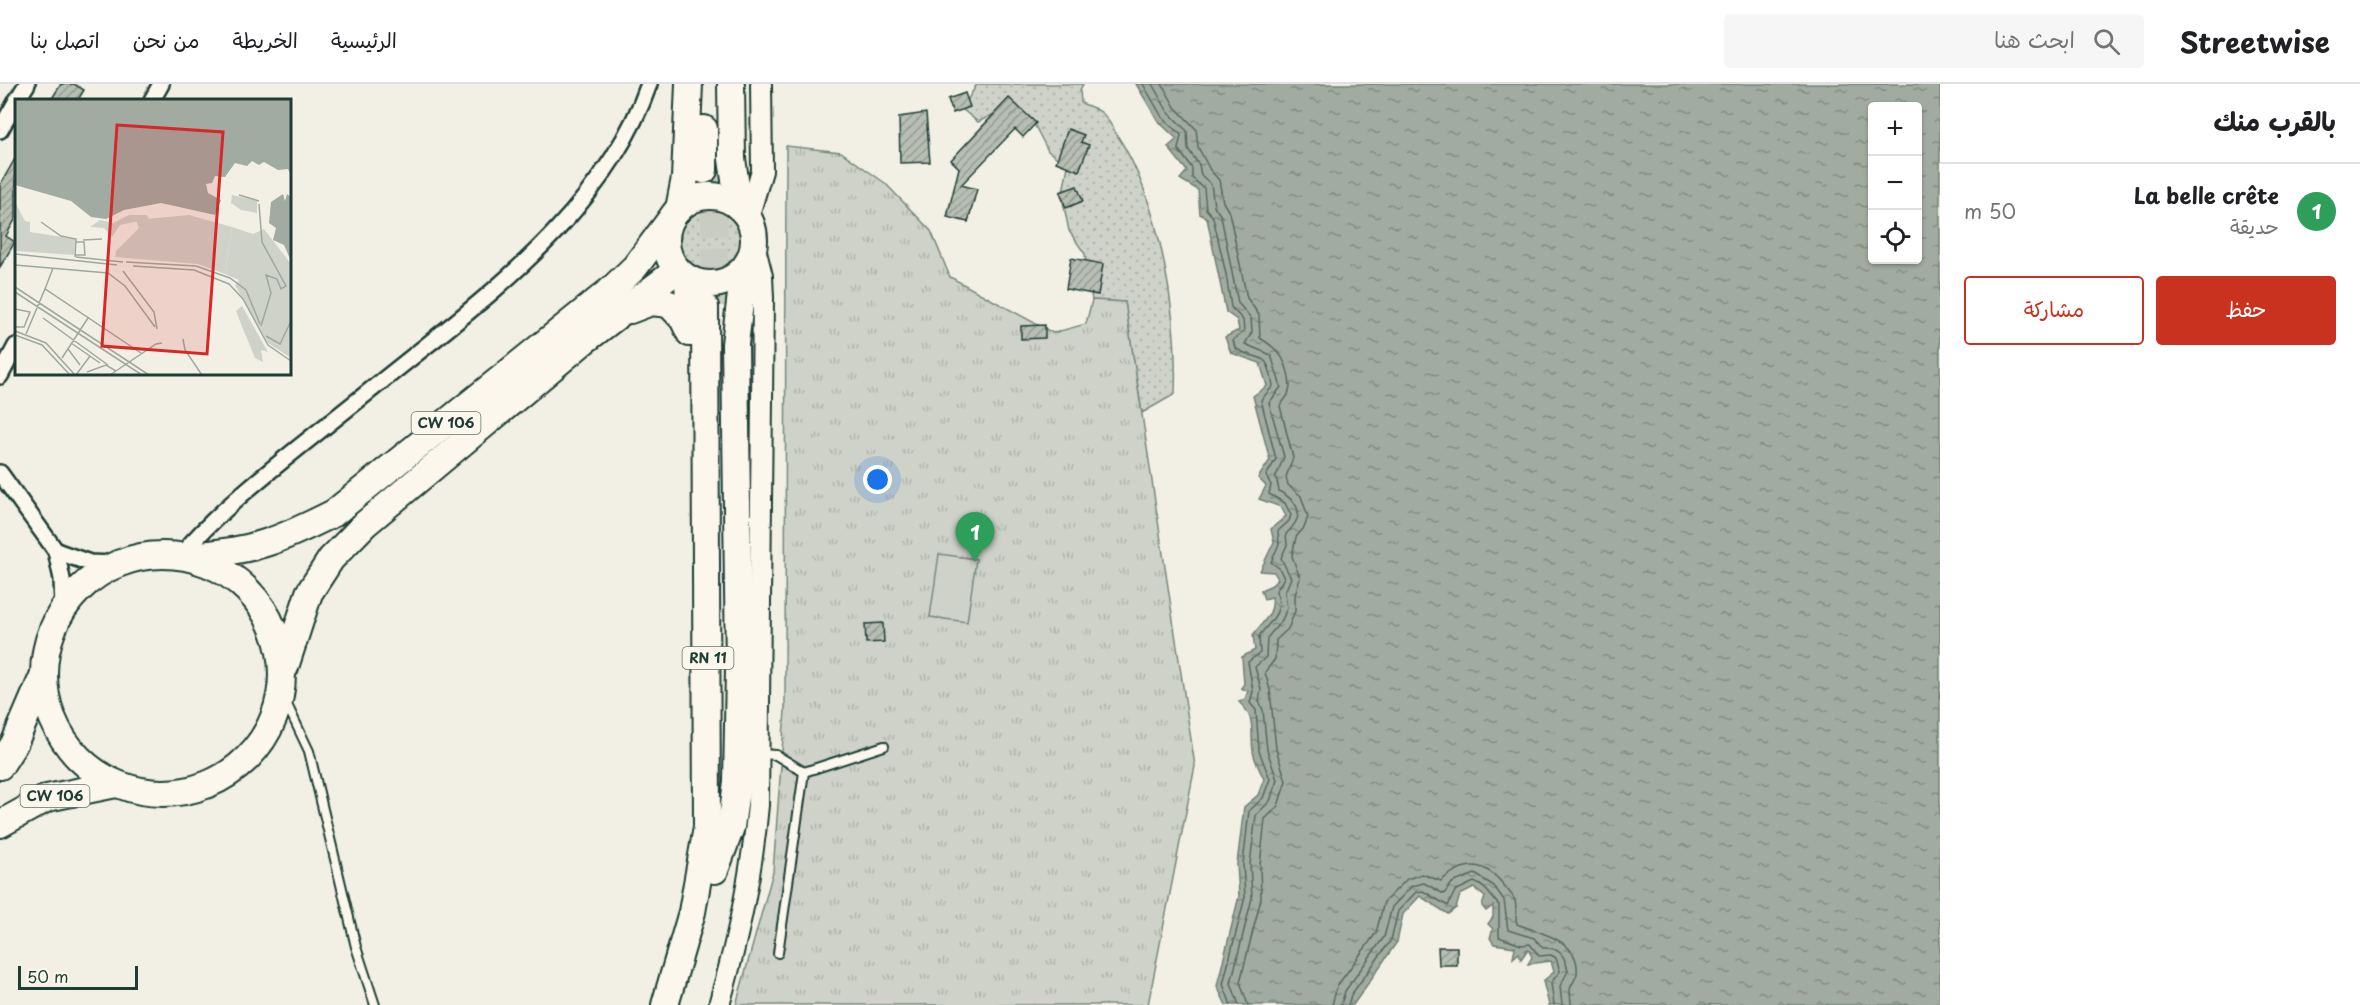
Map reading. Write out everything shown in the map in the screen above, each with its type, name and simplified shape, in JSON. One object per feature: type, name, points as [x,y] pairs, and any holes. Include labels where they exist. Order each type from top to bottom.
[{"type":"highway","points":[[689,84],[686,169],[675,214],[666,232],[666,246],[682,275],[690,334],[695,515],[695,821],[709,863]]},
{"type":"highway","points":[[704,84],[709,170],[714,84]]},
{"type":"highway","points":[[682,275],[702,284],[717,284],[732,279],[744,269],[751,258],[754,244],[753,231],[743,212],[732,159],[731,84]]},
{"type":"highway","points":[[675,214],[690,201],[715,196],[743,212]]},
{"type":"highway","name":"CW 106","points":[[181,555],[235,553],[286,538],[334,513],[611,290],[635,267],[675,214]]},
{"type":"highway","points":[[709,863],[731,826],[737,782],[739,669],[735,344],[744,269]]},
{"type":"highway","name":"CW 106","points":[[282,684],[298,618],[309,593],[331,559],[365,524],[613,318],[682,275]]},
{"type":"highway","points":[[613,318],[637,307],[662,302],[675,308],[690,334]]},
{"type":"highway","name":"RN 11","points":[[682,1005],[708,911],[710,306]]},
{"type":"highway","points":[[0,766],[14,744],[44,673],[49,639],[63,608],[86,583],[114,564],[147,555],[181,555],[214,565],[242,584],[264,611],[278,642],[282,684],[270,727],[249,756],[221,778],[187,791],[151,793],[116,784],[86,765],[63,739],[49,707],[44,673]]},
{"type":"highway","name":"CW 106","points":[[0,824],[48,798],[116,784]]},
{"type":"highway","name":"RN 11","points":[[665,1005],[709,863]]},
{"type":"street","points":[[18,99],[27,84]]},
{"type":"street","points":[[153,99],[161,84]]},
{"type":"street","points":[[181,555],[200,532],[267,473],[495,290],[541,247],[579,203],[630,132],[649,84]]},
{"type":"street","points":[[743,212],[762,171],[761,84]]},
{"type":"street","points":[[0,130],[15,104]]},
{"type":"street","points":[[719,1005],[743,915],[754,853],[760,754],[763,298],[762,276],[754,244]]},
{"type":"street","points":[[0,376],[15,348]]},
{"type":"street","points":[[0,473],[56,551],[62,579],[63,608]]},
{"type":"street","points":[[56,551],[84,562],[114,564]]},
{"type":"lane","points":[[282,684],[311,759],[356,947],[375,1005]]},
{"type":"lane","points":[[760,754],[776,755],[804,772],[884,746]]},
{"type":"lane","points":[[778,953],[804,772]]},
{"type":"green space","points":[[977,84],[1083,84],[1080,90],[1081,103],[1104,115],[1132,162],[1145,193],[1164,260],[1170,295],[1175,363],[1175,394],[1142,413],[1125,302],[1092,300],[1085,254],[1069,231],[1062,197],[1068,166],[1048,151],[1035,126],[1011,114],[994,114],[978,122],[962,109]]},
{"type":"green space","points":[[786,146],[841,152],[885,183],[931,231],[950,277],[1053,333],[1086,324],[1092,300],[1125,302],[1195,766],[1148,1005],[736,1005],[773,872],[785,711]]},
{"type":"green space","points":[[704,208],[716,208],[732,217],[739,227],[741,239],[739,251],[732,261],[716,270],[704,270],[693,265],[684,256],[679,245],[679,233],[684,222],[693,213]]},
{"type":"green space","points":[[939,554],[976,559],[967,622],[930,617]]},
{"type":"water","points":[[1136,84],[1940,84],[1940,1005],[1549,1005],[1543,981],[1554,972],[1551,961],[1528,964],[1532,957],[1528,949],[1521,959],[1519,953],[1513,958],[1515,947],[1494,944],[1490,938],[1493,929],[1488,924],[1493,917],[1493,906],[1486,911],[1482,906],[1485,897],[1474,888],[1460,895],[1456,908],[1448,914],[1420,896],[1403,914],[1397,942],[1353,1005],[1226,1005],[1217,986],[1239,896],[1237,864],[1244,807],[1258,795],[1264,779],[1254,754],[1251,719],[1239,702],[1245,699],[1248,691],[1241,688],[1244,684],[1242,657],[1255,650],[1253,635],[1272,608],[1272,597],[1264,599],[1261,590],[1278,579],[1274,572],[1260,571],[1274,542],[1271,529],[1286,516],[1281,507],[1259,499],[1266,486],[1258,478],[1270,460],[1253,396],[1267,386],[1260,363],[1231,353],[1225,337],[1239,330],[1237,320],[1226,312],[1207,218],[1200,214],[1198,190],[1180,179],[1187,171],[1168,147],[1177,139],[1158,121]]},
{"type":"building","points":[[61,84],[74,84],[84,90],[79,99],[52,99]]},
{"type":"building","points":[[965,93],[970,107],[953,113],[948,99]]},
{"type":"building","points":[[1009,98],[1036,123],[1023,137],[1015,129],[961,185],[977,189],[968,222],[947,217],[959,168],[951,160]]},
{"type":"building","points":[[926,113],[930,162],[900,163],[899,117]]},
{"type":"building","points":[[1068,129],[1084,135],[1081,142],[1089,145],[1079,171],[1056,162]]},
{"type":"building","points":[[15,159],[15,220],[6,236],[15,242],[0,267],[0,185]]},
{"type":"building","points":[[1077,186],[1083,201],[1066,208],[1060,192]]},
{"type":"building","points":[[1071,258],[1103,264],[1098,295],[1066,289]]},
{"type":"building","points":[[1045,325],[1045,338],[1021,339],[1021,326]]},
{"type":"building","points":[[883,623],[884,642],[866,643],[865,624]]},
{"type":"building","points":[[1438,947],[1457,947],[1457,965],[1439,965]]},
{"type":"tunnel","points":[[714,170],[715,306]]},
{"type":"place","name":"La belle crête","points":[[975,562]]}]
